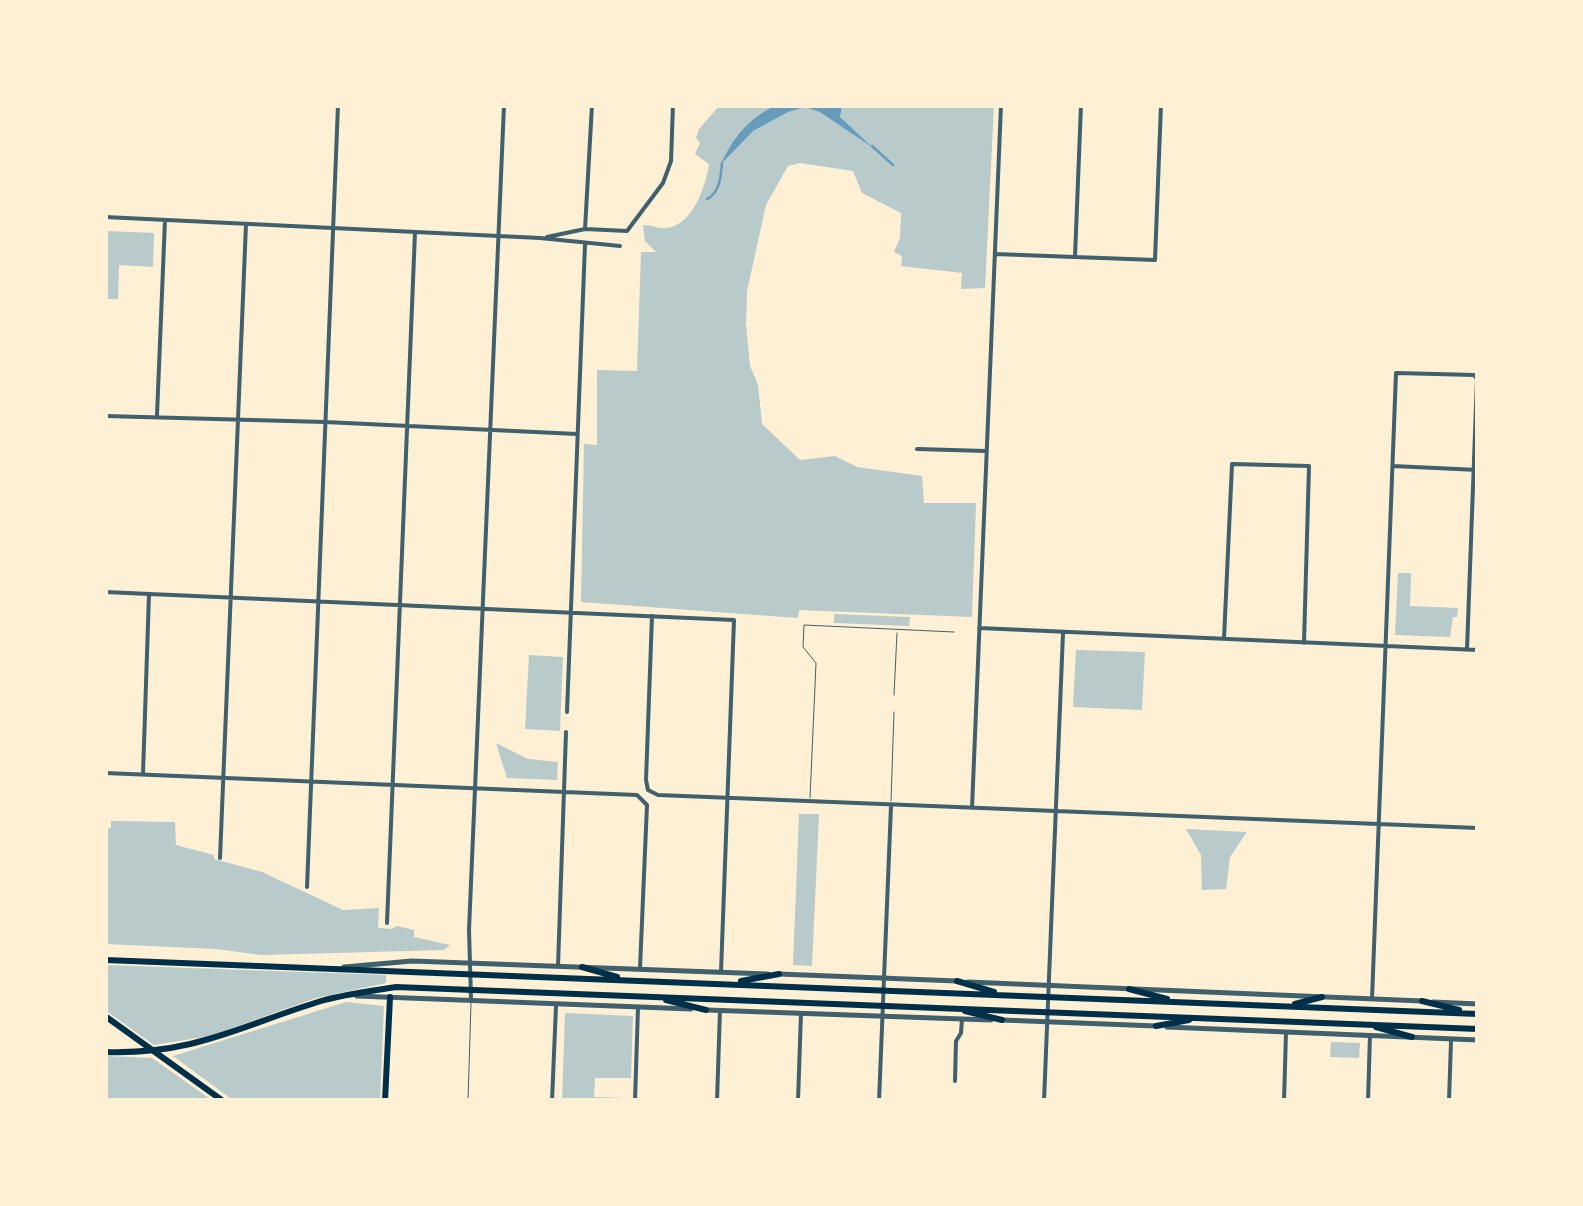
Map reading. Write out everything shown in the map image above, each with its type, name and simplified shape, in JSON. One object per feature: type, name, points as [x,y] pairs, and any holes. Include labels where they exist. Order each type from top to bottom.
[{"type":"main road","points":[[105,960],[1476,1014]]},
{"type":"main road","points":[[582,967],[627,980]]},
{"type":"main road","points":[[726,983],[779,974]]},
{"type":"main road","points":[[958,981],[1005,995]]},
{"type":"main road","points":[[105,1052],[132,1053],[213,1041],[344,995],[471,988],[1478,1028]]},
{"type":"main road","points":[[1128,988],[1178,1002]]},
{"type":"main road","points":[[386,1101],[390,992]]},
{"type":"main road","points":[[650,996],[706,1010]]},
{"type":"main road","points":[[1287,1006],[1322,997]]},
{"type":"main road","points":[[1422,1001],[1476,1014]]},
{"type":"main road","points":[[954,1008],[1002,1020]]},
{"type":"main road","points":[[105,1016],[223,1101]]},
{"type":"main road","points":[[1156,1026],[1202,1017]]},
{"type":"main road","points":[[1365,1024],[1412,1037]]},
{"type":"street","points":[[307,887],[338,105]]},
{"type":"street","points":[[471,1000],[504,105]]},
{"type":"street","points":[[586,230],[592,105]]},
{"type":"street","points":[[540,238],[586,230],[627,231],[663,184],[671,161],[674,105]]},
{"type":"street","points":[[972,808],[1001,105]]},
{"type":"street","points":[[1075,257],[1082,105]]},
{"type":"street","points":[[995,254],[1155,260],[1161,105]]},
{"type":"street","points":[[105,217],[540,238],[620,246]]},
{"type":"street","points":[[157,417],[165,220]]},
{"type":"street","points":[[220,858],[246,224]]},
{"type":"street","points":[[387,923],[415,232]]},
{"type":"street","points":[[567,712],[584,244]]},
{"type":"street","points":[[1372,999],[1396,373],[1476,376],[1476,470],[1467,650]]},
{"type":"street","points":[[105,416],[577,434]]},
{"type":"street","points":[[918,449],[986,452]]},
{"type":"street","points":[[1224,640],[1232,464],[1309,466],[1304,643]]},
{"type":"street","points":[[1393,466],[1476,470]]},
{"type":"street","points":[[105,592],[734,620],[721,972]]},
{"type":"street","points":[[143,774],[150,594]]},
{"type":"street","points":[[652,616],[648,790],[658,795],[1478,828]]},
{"type":"street","points":[[979,628],[1478,650]]},
{"type":"street","points":[[1044,1101],[1063,633]]},
{"type":"street","points":[[558,966],[566,732]]},
{"type":"street","points":[[105,773],[637,796],[648,805],[640,969]]},
{"type":"street","points":[[879,1101],[891,805]]},
{"type":"street","points":[[336,968],[388,961],[470,962],[1478,1004]]},
{"type":"street","points":[[390,992],[556,1004],[1478,1040]]},
{"type":"street","points":[[552,1101],[556,1004]]},
{"type":"street","points":[[635,1101],[638,1007]]},
{"type":"street","points":[[717,1101],[720,1010]]},
{"type":"street","points":[[798,1101],[801,1014]]},
{"type":"street","points":[[954,1080],[956,1041],[962,1033],[962,1019]]},
{"type":"street","points":[[1284,1101],[1286,1032]]},
{"type":"street","points":[[1368,1101],[1370,1035]]},
{"type":"street","points":[[1449,1101],[1452,1039]]},
{"type":"lane","points":[[810,802],[816,662],[803,647],[804,625],[954,632]]},
{"type":"lane","points":[[894,695],[897,630]]},
{"type":"lane","points":[[891,805],[894,712]]},
{"type":"lane","points":[[468,1101],[471,1000]]},
{"type":"shaded area","points":[[720,105],[994,105],[985,288],[961,289],[962,273],[901,266],[902,256],[894,252],[900,238],[901,213],[862,193],[853,171],[800,163],[788,166],[766,205],[747,291],[750,366],[758,385],[762,424],[800,460],[835,456],[857,467],[922,476],[924,503],[976,503],[972,617],[799,610],[798,618],[581,602],[584,444],[597,445],[597,370],[637,371],[641,252],[656,252],[645,241],[643,225],[667,228],[691,212],[709,164],[695,154],[700,143],[696,138]]},
{"type":"shaded area","points":[[105,231],[154,233],[153,267],[119,265],[118,299],[105,299]]},
{"type":"shaded area","points":[[1398,573],[1411,573],[1410,606],[1458,608],[1450,637],[1395,635]]},
{"type":"shaded area","points":[[834,614],[910,617],[909,626],[834,623]]},
{"type":"shaded area","points":[[1076,650],[1145,652],[1142,710],[1073,707]]},
{"type":"shaded area","points":[[529,655],[563,657],[560,731],[525,729]]},
{"type":"shaded area","points":[[496,743],[528,759],[558,762],[557,780],[507,778]]},
{"type":"shaded area","points":[[799,814],[819,814],[812,966],[793,965]]},
{"type":"shaded area","points":[[111,821],[175,822],[176,845],[262,872],[343,910],[379,908],[378,928],[397,926],[414,930],[414,937],[450,945],[444,950],[261,955],[105,944],[105,829],[111,828]]},
{"type":"shaded area","points":[[1186,829],[1247,832],[1230,857],[1226,889],[1202,890],[1201,855]]},
{"type":"shaded area","points":[[105,965],[386,975],[386,983],[316,998],[210,1036],[154,1045],[105,1010]]},
{"type":"shaded area","points":[[346,1002],[384,1006],[380,1101],[234,1101],[173,1056]]},
{"type":"shaded area","points":[[565,1013],[633,1016],[631,1078],[595,1078],[594,1097],[630,1101],[562,1101]]},
{"type":"shaded area","points":[[1331,1042],[1360,1043],[1359,1058],[1330,1057]]},
{"type":"shaded area","points":[[105,1056],[152,1058],[213,1101],[105,1101]]},
{"type":"water","points":[[777,105],[842,105],[840,117],[872,147],[820,112],[805,107],[753,131],[721,164],[743,129]]},
{"type":"waterway","points":[[872,146],[893,165]]},
{"type":"waterway","points":[[707,199],[717,188],[722,163]]}]
